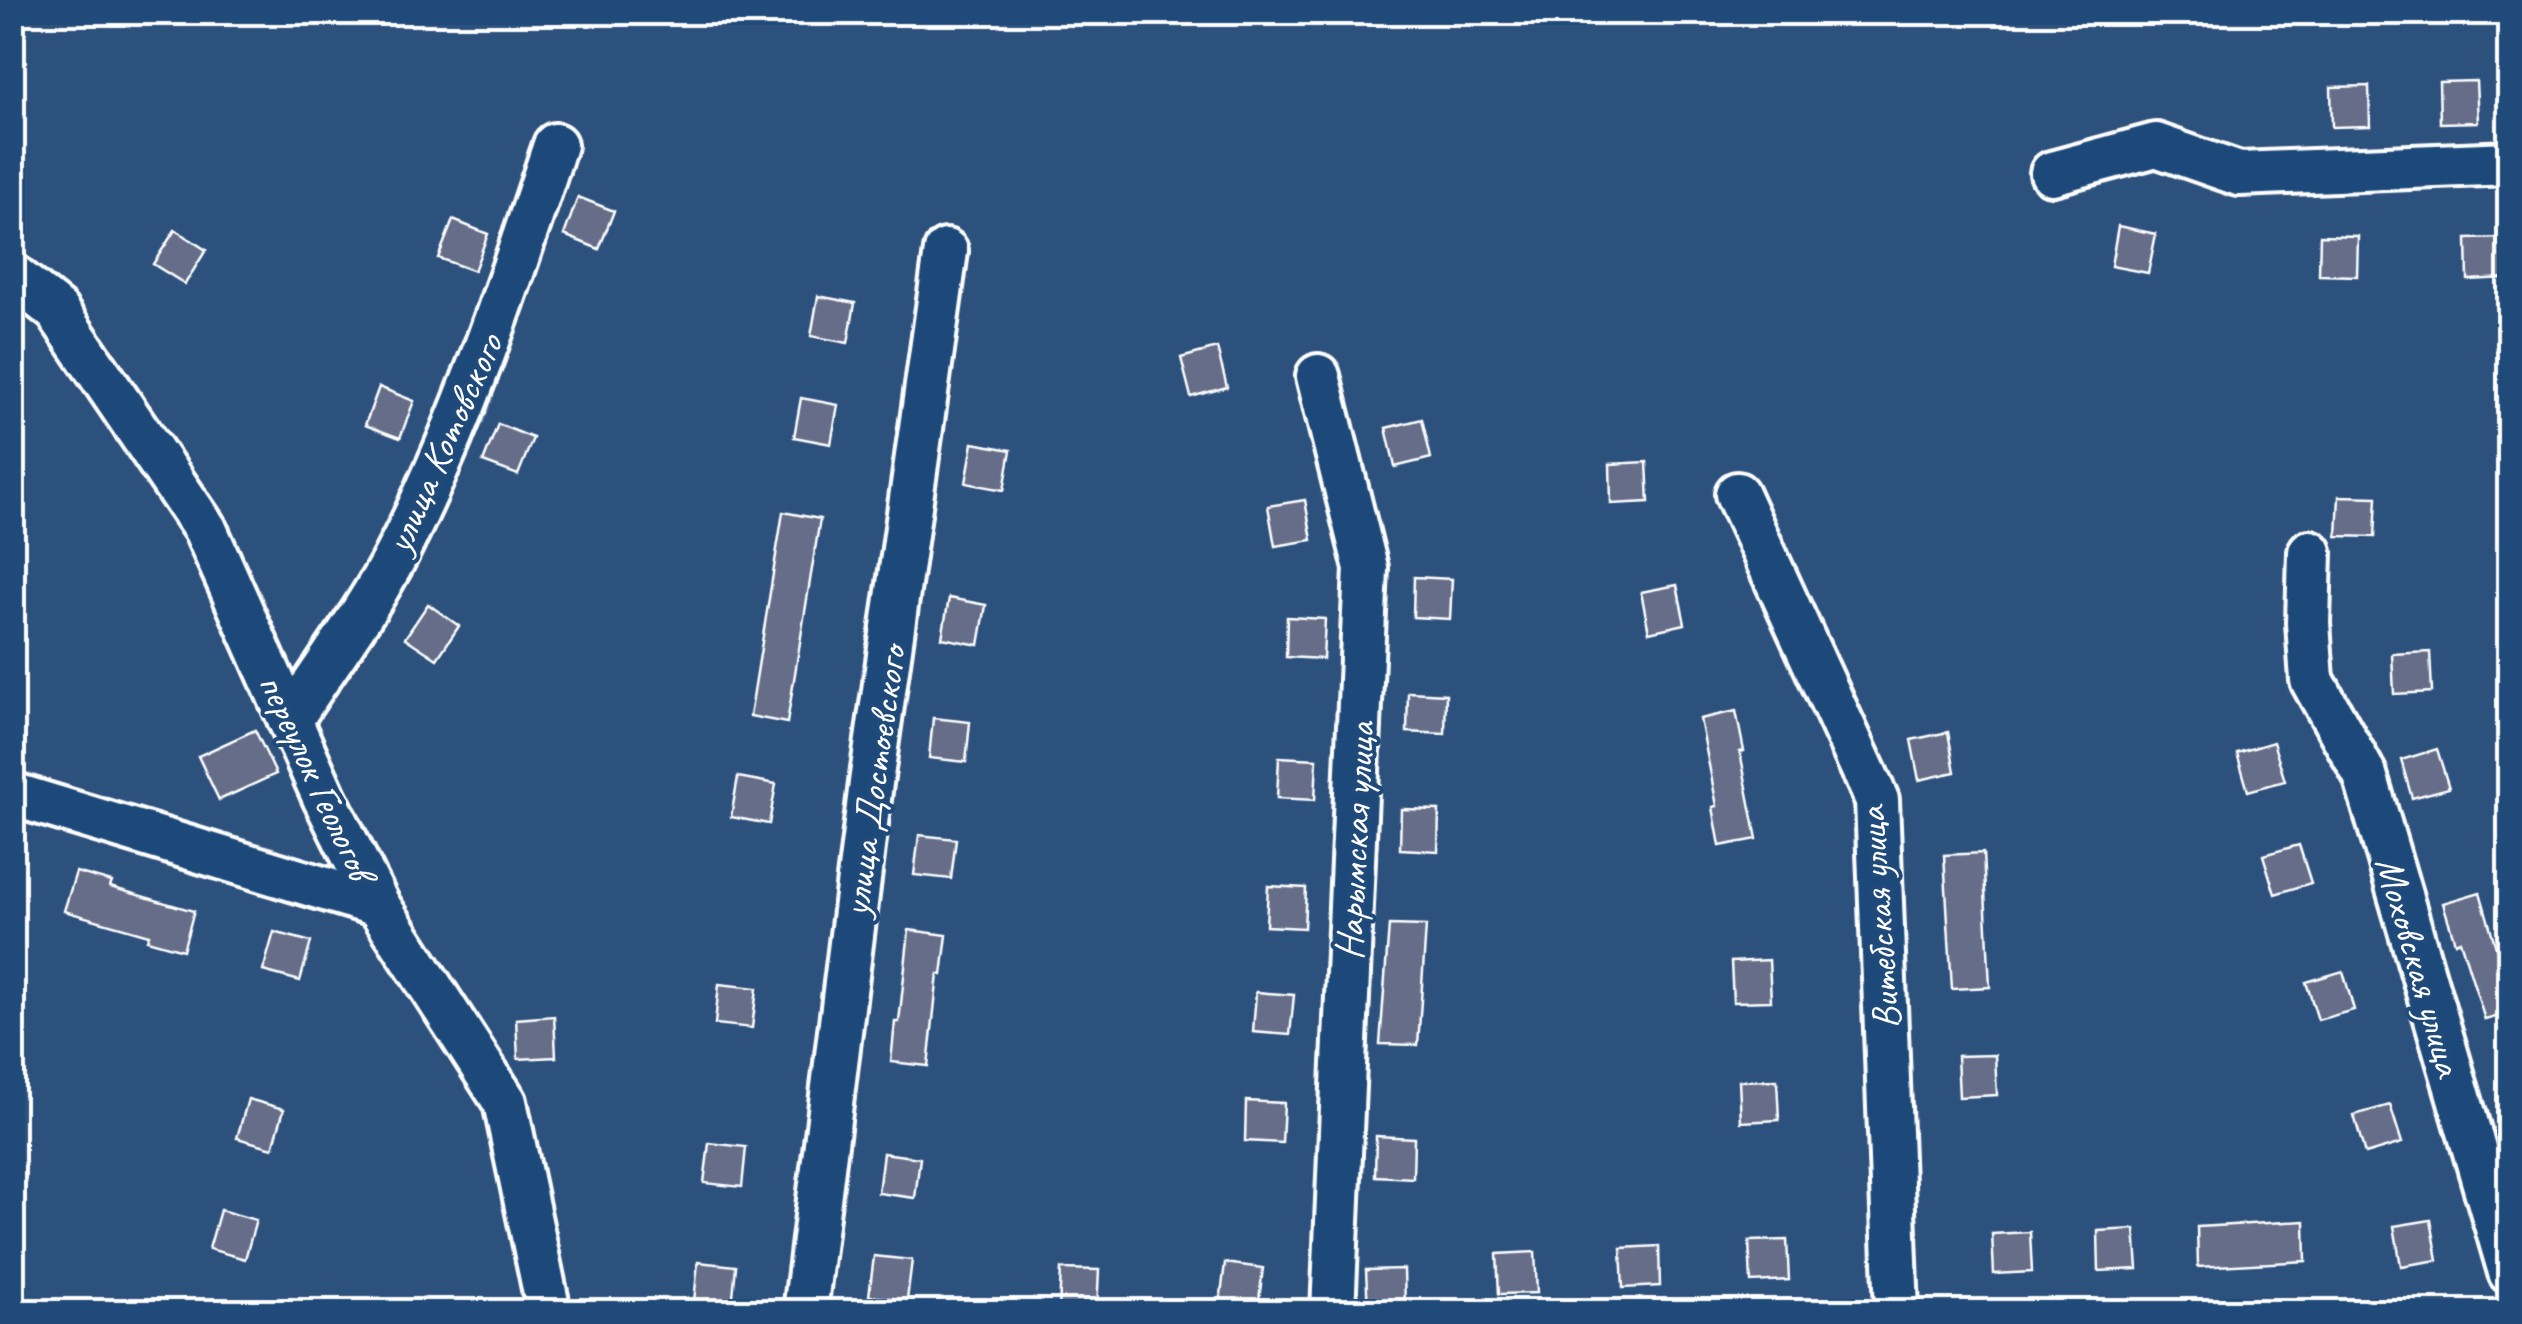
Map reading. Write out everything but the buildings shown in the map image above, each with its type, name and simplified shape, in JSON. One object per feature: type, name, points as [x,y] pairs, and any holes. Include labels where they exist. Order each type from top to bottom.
[{"type":"street","name":"улица Котовского","points":[[290,721],[396,557],[450,442],[490,342],[555,145]]},
{"type":"street","points":[[2052,173],[2156,145],[2239,174],[2510,162]]},
{"type":"street","name":"улица Достоевского","points":[[805,1312],[871,783],[946,251]]},
{"type":"street","name":"переулок Геологов","points":[[12,275],[57,311],[205,529],[324,797],[378,904],[505,1102],[549,1312]]},
{"type":"street","name":"Нарымская улица","points":[[1318,376],[1366,568],[1332,1312]]},
{"type":"street","name":"Витебская улица","points":[[1737,494],[1877,800],[1897,1312]]},
{"type":"street","name":"Моховская улица","points":[[2310,552],[2308,623],[2312,680],[2365,775],[2510,1272]]},
{"type":"street","points":[[12,794],[378,904]]}]
